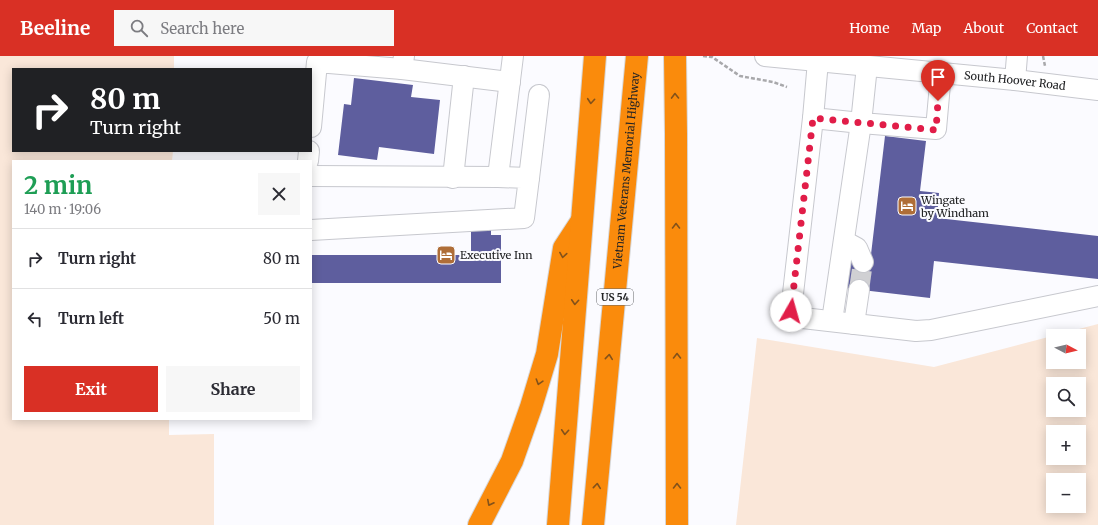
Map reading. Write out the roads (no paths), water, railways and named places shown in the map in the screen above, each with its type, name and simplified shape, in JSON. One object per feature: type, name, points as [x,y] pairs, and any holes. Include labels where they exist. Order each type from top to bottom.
[{"type":"highway","points":[[558,525],[595,59]]},
{"type":"highway","name":"Vietnam Veterans Memorial Highway","points":[[593,525],[637,62]]},
{"type":"highway","points":[[675,63],[677,525]]},
{"type":"highway","points":[[479,525],[512,461],[531,407],[547,354],[564,248],[582,221]]},
{"type":"street","points":[[498,177],[513,56]]},
{"type":"street","name":"South Hoover Road","points":[[765,56],[1015,80],[1098,90]]},
{"type":"street","points":[[1015,80],[1017,56]]},
{"type":"street","points":[[818,61],[791,311],[794,317],[916,331],[931,330],[1098,296]]},
{"type":"street","points":[[312,116],[317,62],[403,62],[464,76],[510,82]]},
{"type":"street","points":[[832,321],[861,123],[867,66]]},
{"type":"street","points":[[813,118],[936,130],[941,73]]},
{"type":"street","points":[[453,178],[464,76]]},
{"type":"street","points":[[312,230],[524,218],[539,95]]},
{"type":"street","points":[[312,176],[529,178]]},
{"type":"street","points":[[844,241],[857,248],[863,262]]},
{"type":"street","points":[[854,324],[860,290]]},
{"type":"tunnel","points":[[859,290],[863,262]]},
{"type":"place","name":"Wingate by Windham","points":[[907,206]]},
{"type":"place","name":"Executive Inn","points":[[446,255]]}]
